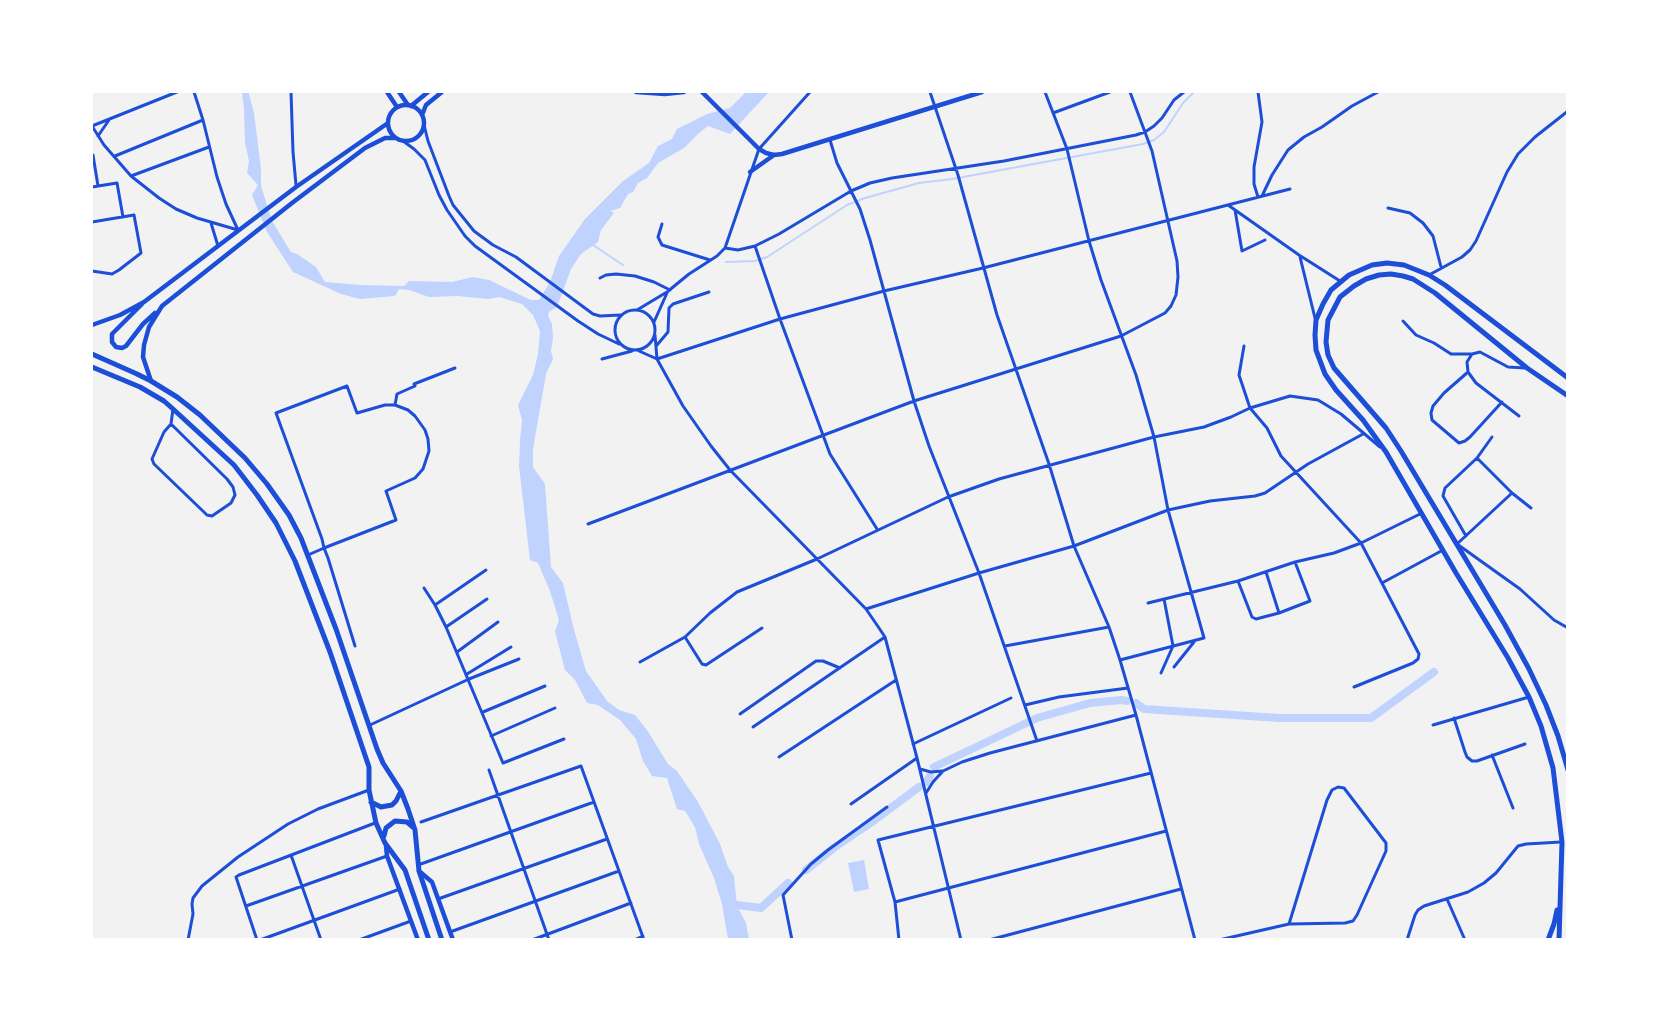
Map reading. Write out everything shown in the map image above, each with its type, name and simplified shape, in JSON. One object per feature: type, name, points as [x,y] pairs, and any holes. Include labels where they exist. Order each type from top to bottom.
[{"type":"highway","points":[[1558,939],[1562,842],[1553,768],[1541,726],[1508,658],[1386,452],[1325,374],[1316,350],[1316,321],[1331,290],[1340,281],[1372,265],[1387,263],[1404,265],[1428,274],[1445,285],[1568,378]]},
{"type":"highway","points":[[1568,396],[1527,368],[1435,293],[1413,279],[1391,274],[1366,279],[1340,297],[1328,320],[1326,342],[1328,356],[1334,368],[1386,428],[1506,625],[1529,669],[1558,736],[1568,771]]},
{"type":"highway","points":[[92,354],[151,381],[200,415],[245,458],[280,501],[295,526],[342,644],[368,725],[383,763],[401,791],[408,809],[415,830],[419,868],[442,939]]},
{"type":"highway","points":[[92,367],[140,387],[165,401],[234,465],[259,497],[285,539],[330,652],[369,767],[369,790],[376,823],[384,841],[405,870],[429,939]]},
{"type":"highway","points":[[371,802],[376,806],[387,807],[396,801],[401,791]]},
{"type":"highway","points":[[384,841],[386,828],[395,821],[407,822],[415,830]]},
{"type":"highway","points":[[1548,939],[1561,894]]},
{"type":"main road","points":[[387,92],[397,107]]},
{"type":"main road","points":[[388,123],[296,187],[144,302],[112,334],[112,342],[116,347],[126,346],[143,324],[162,306],[365,148],[385,138],[396,138],[403,141],[417,138],[423,130],[422,115],[409,105],[399,92]]},
{"type":"main road","points":[[396,138],[390,131],[388,123],[392,111],[397,107],[409,105],[428,92]]},
{"type":"main road","points":[[422,115],[426,105],[442,92]]},
{"type":"main road","points":[[636,92],[665,94],[684,92]]},
{"type":"main road","points":[[703,93],[753,143],[766,153],[774,155],[982,92]]},
{"type":"main road","points":[[750,172],[774,155]]},
{"type":"main road","points":[[92,325],[120,315],[144,302]]},
{"type":"main road","points":[[151,381],[143,357],[144,345],[149,327],[162,306]]},
{"type":"main road","points":[[384,841],[387,856],[418,939]]},
{"type":"main road","points":[[419,868],[432,882],[453,939]]},
{"type":"street","points":[[177,92],[92,126],[130,176],[176,209],[211,223],[238,230]]},
{"type":"street","points":[[194,92],[220,186],[238,230]]},
{"type":"street","points":[[291,92],[296,187]]},
{"type":"street","points":[[424,125],[453,205],[481,238],[516,257],[597,315],[621,315],[637,310],[668,291],[725,248],[759,148],[810,92]]},
{"type":"street","points":[[930,92],[956,168],[997,315],[1049,464],[1074,546],[1109,627],[1120,660],[1195,939]]},
{"type":"street","points":[[1045,92],[1068,151],[1089,241],[1136,375],[1154,436],[1168,510],[1204,638],[1120,660]]},
{"type":"street","points":[[1053,113],[1110,92]]},
{"type":"street","points":[[588,524],[914,401],[1121,336],[1163,314],[1174,300],[1177,290],[1177,261],[1152,151],[1130,92]]},
{"type":"street","points":[[725,248],[738,250],[755,246],[851,190],[870,183],[1068,151],[1145,132],[1162,118],[1174,100],[1184,92]]},
{"type":"street","points":[[1258,92],[1262,122],[1254,167],[1254,184],[1260,196]]},
{"type":"street","points":[[1260,196],[1288,150],[1304,137],[1378,92]]},
{"type":"street","points":[[1428,274],[1462,257],[1470,250],[1518,154],[1535,137],[1568,111]]},
{"type":"street","points":[[98,136],[110,119]]},
{"type":"street","points":[[115,156],[203,120]]},
{"type":"street","points":[[829,138],[837,163],[860,210],[914,401],[948,497],[979,573],[1037,739]]},
{"type":"street","points":[[403,141],[425,160],[439,195],[453,220],[475,246],[598,334],[627,349],[657,359],[780,319],[884,291],[983,268],[1290,189]]},
{"type":"street","points":[[130,176],[209,147]]},
{"type":"street","points":[[92,155],[98,186]]},
{"type":"street","points":[[92,187],[117,183],[123,217]]},
{"type":"street","points":[[1228,205],[1340,281]]},
{"type":"street","points":[[1388,208],[1410,213],[1423,223],[1433,237],[1441,267]]},
{"type":"street","points":[[1235,210],[1242,251],[1265,240]]},
{"type":"street","points":[[92,222],[134,215],[141,253],[111,274],[92,271]]},
{"type":"street","points":[[211,223],[218,246]]},
{"type":"street","points":[[662,224],[658,237],[662,245],[710,261]]},
{"type":"street","points":[[755,246],[830,454],[877,529]]},
{"type":"street","points":[[1299,255],[1316,321]]},
{"type":"street","points":[[600,278],[616,274],[635,276],[654,282],[668,291]]},
{"type":"street","points":[[668,291],[654,322],[657,359],[683,406],[730,470],[866,609],[885,638],[920,769],[961,939]]},
{"type":"street","points":[[656,345],[668,332],[669,308],[673,304],[709,292]]},
{"type":"street","points":[[637,310],[649,315],[654,322]]},
{"type":"street","points":[[620,344],[615,336],[614,327],[621,315]]},
{"type":"street","points":[[1402,321],[1416,335],[1451,354],[1480,352],[1508,367],[1527,368]]},
{"type":"street","points":[[602,359],[646,347],[655,335]]},
{"type":"street","points":[[1244,346],[1239,375],[1250,408],[1267,428],[1281,456],[1361,543],[1417,650],[1419,657],[1417,661],[1354,687]]},
{"type":"street","points":[[1472,354],[1467,362],[1468,372],[1476,383],[1518,416]]},
{"type":"street","points":[[395,405],[396,394],[415,386],[414,384],[455,368]]},
{"type":"street","points":[[1468,372],[1433,406],[1432,420],[1459,443],[1465,441],[1502,402]]},
{"type":"street","points":[[308,555],[324,548],[396,520],[386,491],[415,478],[423,469],[429,451],[425,430],[408,410],[395,405],[373,407],[357,413],[347,386],[276,413],[324,548],[355,646]]},
{"type":"street","points":[[640,662],[685,637],[737,592],[816,559],[948,497],[1049,464],[1154,436],[1204,427],[1250,408],[1290,396],[1318,400],[1341,414],[1386,452]]},
{"type":"street","points":[[171,424],[233,487],[235,495],[231,503],[212,516],[207,515],[154,464],[152,459],[164,432],[171,424],[173,409]]},
{"type":"street","points":[[866,609],[1074,546],[1168,510],[1210,501],[1255,496],[1364,434]]},
{"type":"street","points":[[1467,537],[1443,496],[1445,488],[1477,458],[1492,437]]},
{"type":"street","points":[[1477,458],[1512,493],[1531,508]]},
{"type":"street","points":[[1512,493],[1457,544],[1520,589],[1554,620],[1568,628]]},
{"type":"street","points":[[1148,603],[1238,581],[1295,562],[1334,553],[1361,543],[1422,513]]},
{"type":"street","points":[[1382,584],[1443,549]]},
{"type":"street","points":[[1238,581],[1252,617],[1256,619],[1279,613],[1310,601],[1295,562]]},
{"type":"street","points":[[435,605],[486,570]]},
{"type":"street","points":[[1266,572],[1279,613]]},
{"type":"street","points":[[424,588],[446,627],[503,763],[564,739]]},
{"type":"street","points":[[446,627],[487,599]]},
{"type":"street","points":[[1161,672],[1173,646],[1164,599]]},
{"type":"street","points":[[457,652],[498,622]]},
{"type":"street","points":[[1005,646],[1109,627]]},
{"type":"street","points":[[685,637],[702,664],[706,665],[762,628]]},
{"type":"street","points":[[753,727],[885,638]]},
{"type":"street","points":[[1174,667],[1196,640]]},
{"type":"street","points":[[466,674],[511,647]]},
{"type":"street","points":[[368,725],[519,659]]},
{"type":"street","points":[[740,714],[816,661],[840,668]]},
{"type":"street","points":[[779,758],[896,680]]},
{"type":"street","points":[[483,712],[545,686]]},
{"type":"street","points":[[1025,706],[1059,697],[1128,688]]},
{"type":"street","points":[[1433,725],[1528,697]]},
{"type":"street","points":[[913,744],[1011,698]]},
{"type":"street","points":[[491,736],[555,708]]},
{"type":"street","points":[[920,769],[943,771],[974,758],[1037,739],[1136,715]]},
{"type":"street","points":[[1454,718],[1467,758],[1472,761],[1525,744]]},
{"type":"street","points":[[1492,755],[1513,808]]},
{"type":"street","points":[[851,804],[917,758]]},
{"type":"street","points":[[421,822],[581,766],[644,938],[634,939]]},
{"type":"street","points":[[489,770],[549,939]]},
{"type":"street","points":[[926,795],[933,782],[943,771]]},
{"type":"street","points":[[899,939],[895,903],[878,840],[1151,773]]},
{"type":"street","points":[[1220,939],[1288,924],[1353,921],[1386,850],[1386,843],[1344,788],[1338,787],[1332,790],[1327,800],[1288,924]]},
{"type":"street","points":[[188,939],[193,898],[202,886],[238,857],[288,824],[318,809],[369,790]]},
{"type":"street","points":[[419,868],[511,831],[594,802]]},
{"type":"street","points":[[792,939],[783,895],[811,864],[887,807]]},
{"type":"street","points":[[376,823],[239,875],[236,878],[246,906],[259,939],[400,889]]},
{"type":"street","points":[[895,903],[1166,831]]},
{"type":"street","points":[[438,899],[607,839]]},
{"type":"street","points":[[1407,939],[1418,910],[1468,892],[1484,883],[1496,873],[1518,846],[1562,842]]},
{"type":"street","points":[[291,855],[321,939]]},
{"type":"street","points":[[246,906],[387,856]]},
{"type":"street","points":[[450,932],[619,871]]},
{"type":"street","points":[[989,939],[1182,889]]},
{"type":"street","points":[[1447,898],[1465,939]]},
{"type":"street","points":[[532,939],[631,903]]},
{"type":"street","points":[[359,939],[412,920]]},
{"type":"water","points":[[242,92],[249,92],[254,113],[261,186],[272,221],[291,252],[316,267],[325,282],[404,286],[409,281],[452,282],[473,277],[489,280],[531,300],[539,300],[550,282],[559,256],[585,219],[623,181],[649,163],[658,146],[672,139],[677,129],[707,114],[730,108],[746,92],[769,92],[730,134],[708,126],[684,148],[658,163],[647,178],[638,183],[633,192],[628,194],[620,208],[610,211],[614,213],[601,230],[598,242],[581,254],[571,269],[557,307],[549,312],[548,316],[552,324],[553,359],[546,374],[533,449],[533,467],[545,484],[551,567],[563,583],[586,671],[607,701],[619,710],[635,715],[668,764],[677,771],[698,802],[734,876],[737,906],[746,923],[749,939],[728,939],[722,904],[714,878],[699,844],[695,827],[685,811],[677,809],[667,778],[652,776],[643,761],[636,739],[620,720],[598,705],[587,703],[575,680],[565,670],[555,631],[559,620],[550,591],[538,563],[530,560],[519,466],[522,420],[518,405],[533,375],[538,354],[540,331],[533,315],[522,304],[499,297],[489,299],[457,296],[429,297],[399,289],[395,296],[360,299],[341,294],[293,272],[267,232],[252,195],[258,185],[247,173],[249,161],[245,143]]},
{"type":"water","points":[[864,860],[869,889],[854,892],[848,863]]},
{"type":"waterway","points":[[726,262],[755,261],[767,257],[847,205],[865,198],[919,183],[1143,144],[1154,140],[1164,132],[1183,103],[1194,92]]},
{"type":"waterway","points":[[593,245],[623,265]]},
{"type":"waterway","points":[[1136,703],[1144,709],[1279,718],[1371,718],[1434,672]]},
{"type":"waterway","points":[[934,767],[1037,718],[1090,703],[1127,701]]},
{"type":"waterway","points":[[926,782],[930,776]]},
{"type":"waterway","points":[[806,870],[919,787]]},
{"type":"waterway","points":[[729,904],[761,908],[788,883]]}]
